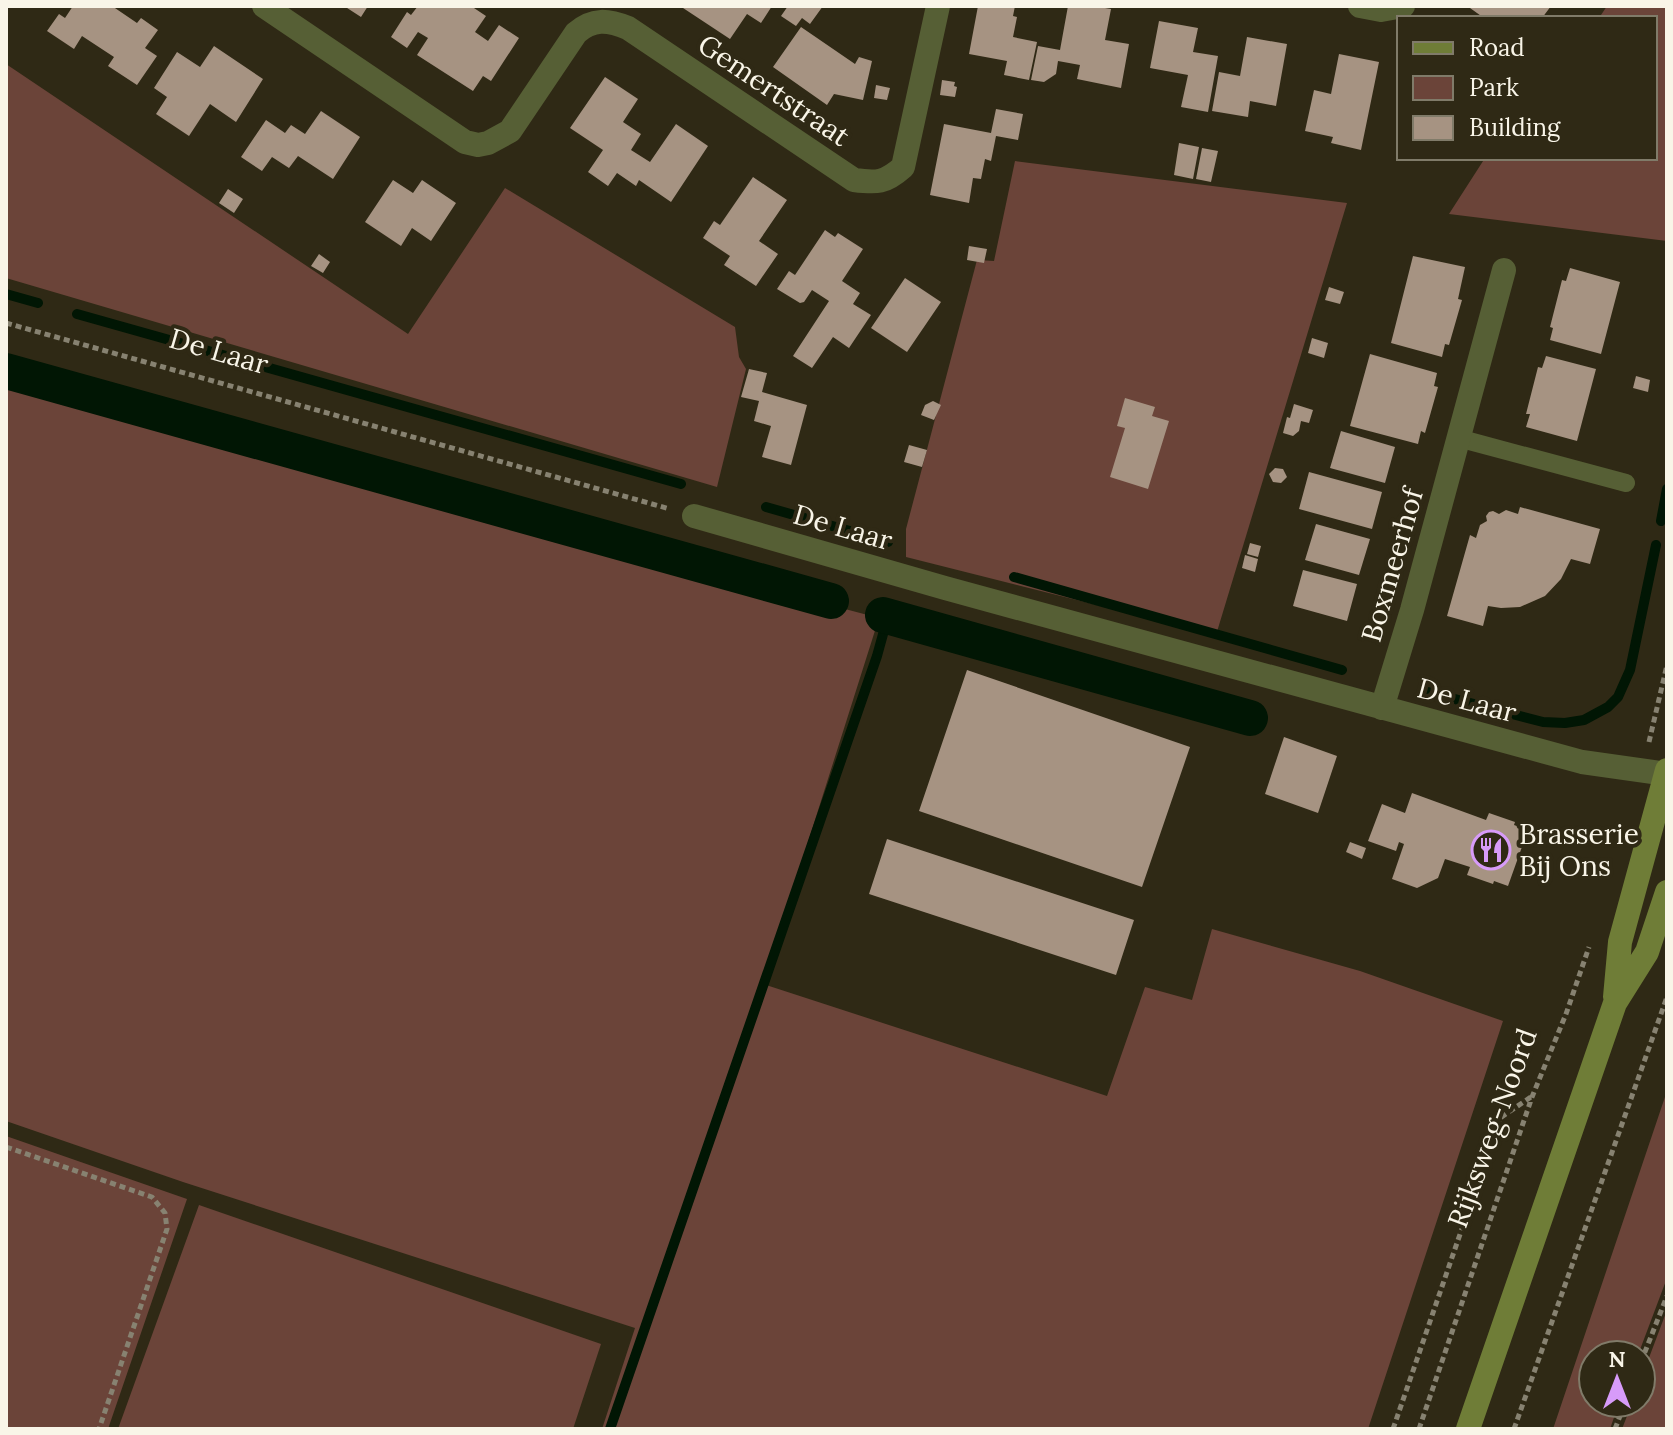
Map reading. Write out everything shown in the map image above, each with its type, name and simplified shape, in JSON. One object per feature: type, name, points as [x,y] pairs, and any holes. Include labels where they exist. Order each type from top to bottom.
[{"type":"main road","points":[[1615,1003],[1620,942],[1661,773]]},
{"type":"main road","points":[[1468,1429],[1615,1003],[1647,952],[1667,892]]},
{"type":"street","name":"Gemertstraat","points":[[264,6],[465,142],[478,145],[510,131],[576,33],[597,21],[613,22],[628,28],[854,180],[872,182],[884,181],[903,167],[938,6]]},
{"type":"street","points":[[1360,6],[1381,10],[1403,6]]},
{"type":"street","name":"Boxmeerhof","points":[[1382,708],[1412,610],[1504,270]]},
{"type":"street","name":"De Laar","points":[[694,516],[1582,762],[1661,773]]},
{"type":"lane","points":[[1458,438],[1626,483]]},
{"type":"path","name":"De Laar","points":[[6,323],[694,516]]},
{"type":"path","points":[[1661,773],[1667,665]]},
{"type":"path","name":"Rijksweg-Noord","points":[[1419,1429],[1532,1097],[1566,1014],[1589,946]]},
{"type":"path","points":[[1514,1429],[1667,997]]},
{"type":"path","points":[[1393,1429],[1500,1118],[1532,1097]]},
{"type":"path","points":[[6,1147],[152,1197],[165,1213],[167,1229],[99,1429]]},
{"type":"path","points":[[1650,1339],[1667,1296]]},
{"type":"green space","points":[[1607,6],[1667,6],[1667,241],[1449,214],[1484,160],[1657,160],[1657,16],[1600,16]]},
{"type":"green space","points":[[6,64],[408,334],[505,188],[735,327],[739,357],[746,369],[717,487],[6,278]]},
{"type":"green space","points":[[1015,161],[1347,203],[1216,635],[906,557],[906,529],[977,260],[994,261]]},
{"type":"green space","points":[[6,387],[879,618],[763,984],[1107,1096],[1145,987],[1192,1000],[1212,929],[1360,971],[1503,1021],[1368,1429],[602,1429],[635,1328],[183,1182],[6,1121]]},
{"type":"green space","points":[[1667,1091],[1667,1278],[1644,1339],[1583,1339]]},
{"type":"green space","points":[[6,1136],[187,1199],[108,1429],[6,1429]]},
{"type":"green space","points":[[199,1205],[601,1344],[573,1429],[118,1429]]},
{"type":"green space","points":[[1667,1310],[1667,1429],[1622,1429],[1626,1419],[1657,1419],[1656,1339]]},
{"type":"green space","points":[[1577,1358],[1577,1419],[1613,1419],[1610,1429],[1553,1429]]},
{"type":"building","points":[[73,6],[112,6],[137,23],[141,18],[158,30],[145,48],[157,56],[137,85],[108,66],[114,57],[82,36],[74,49],[47,31],[59,14],[65,18]]},
{"type":"building","points":[[344,6],[368,6],[361,17]]},
{"type":"building","points":[[418,6],[471,6],[486,16],[475,32],[488,41],[499,25],[519,38],[491,81],[483,76],[473,91],[417,55],[428,38],[418,32],[407,48],[391,37],[407,12],[411,15]]},
{"type":"building","points":[[680,6],[772,6],[761,23],[747,14],[730,39]]},
{"type":"building","points":[[788,6],[823,6],[810,24],[802,18],[796,26],[781,16]]},
{"type":"building","points":[[978,6],[1015,6],[1013,16],[1017,17],[1013,37],[1037,42],[1029,80],[1004,75],[1007,61],[969,54]]},
{"type":"building","points":[[1068,6],[1111,9],[1105,40],[1129,44],[1121,88],[1077,79],[1080,65],[1058,61],[1056,74],[1044,82],[1031,80],[1038,46],[1060,50]]},
{"type":"building","points":[[1551,6],[1544,16],[1481,16],[1470,8]]},
{"type":"building","points":[[1159,21],[1198,28],[1193,52],[1218,56],[1208,112],[1181,107],[1188,75],[1150,68]]},
{"type":"building","points":[[801,27],[855,64],[859,57],[872,61],[863,100],[834,94],[827,105],[773,67]]},
{"type":"building","points":[[1247,37],[1287,44],[1276,106],[1250,101],[1248,117],[1212,111],[1219,72],[1240,76]]},
{"type":"building","points":[[214,46],[263,79],[236,122],[210,104],[189,136],[156,114],[167,97],[154,88],[177,52],[200,67]]},
{"type":"building","points":[[1339,54],[1379,62],[1361,150],[1331,143],[1333,137],[1305,131],[1314,90],[1331,94]]},
{"type":"building","points":[[605,77],[638,99],[623,122],[641,134],[631,150],[650,162],[676,124],[708,146],[671,202],[639,180],[636,186],[617,173],[608,186],[588,172],[603,150],[570,128]]},
{"type":"building","points":[[942,80],[955,82],[955,97],[940,95]]},
{"type":"building","points":[[876,85],[890,88],[887,100],[874,98]]},
{"type":"building","points":[[996,109],[1023,114],[1018,140],[996,136],[991,161],[985,159],[981,179],[973,178],[969,203],[930,195],[944,124],[991,133]]},
{"type":"building","points":[[321,111],[360,137],[333,179],[298,156],[289,168],[272,157],[262,171],[241,157],[266,120],[285,133],[291,125],[305,134]]},
{"type":"building","points":[[1179,143],[1199,147],[1193,179],[1174,175]]},
{"type":"building","points":[[1202,148],[1218,151],[1211,182],[1196,179]]},
{"type":"building","points":[[753,177],[787,200],[759,241],[778,254],[756,286],[724,265],[730,256],[703,238],[714,221],[720,225]]},
{"type":"building","points":[[393,180],[413,193],[422,180],[456,203],[431,241],[412,228],[401,246],[365,222]]},
{"type":"building","points":[[228,189],[243,199],[234,213],[219,203]]},
{"type":"building","points":[[825,230],[835,237],[838,233],[863,249],[842,281],[860,293],[853,304],[871,315],[849,348],[833,337],[812,368],[793,356],[829,301],[812,290],[800,303],[777,289],[789,271],[795,275]]},
{"type":"building","points":[[969,246],[987,249],[984,263],[967,260]]},
{"type":"building","points":[[319,254],[330,262],[323,273],[311,266]]},
{"type":"building","points":[[1413,256],[1465,267],[1458,299],[1462,300],[1449,345],[1445,344],[1442,357],[1391,343]]},
{"type":"building","points":[[1570,268],[1620,282],[1601,354],[1550,340],[1553,328],[1550,327],[1562,280],[1566,281]]},
{"type":"building","points":[[905,278],[941,302],[907,352],[871,328]]},
{"type":"building","points":[[1329,287],[1344,292],[1340,304],[1325,300]]},
{"type":"building","points":[[1312,338],[1328,343],[1324,358],[1308,353]]},
{"type":"building","points":[[1370,354],[1437,373],[1434,386],[1438,387],[1425,433],[1421,431],[1418,444],[1350,426]]},
{"type":"building","points":[[1546,356],[1596,369],[1577,441],[1526,427],[1530,414],[1526,414],[1538,367],[1542,368]]},
{"type":"building","points":[[749,369],[767,373],[762,392],[807,405],[791,465],[762,457],[771,426],[754,421],[759,401],[741,397]]},
{"type":"building","points":[[1636,376],[1650,380],[1648,392],[1633,388]]},
{"type":"building","points":[[1125,398],[1155,407],[1152,416],[1169,421],[1148,489],[1110,477],[1125,428],[1117,426]]},
{"type":"building","points":[[933,401],[941,405],[934,420],[921,415],[925,405]]},
{"type":"building","points":[[1294,404],[1313,410],[1309,423],[1301,421],[1299,431],[1293,436],[1283,433]]},
{"type":"building","points":[[1341,431],[1395,447],[1385,483],[1330,468]]},
{"type":"building","points":[[909,445],[927,450],[922,467],[904,462]]},
{"type":"building","points":[[1275,468],[1283,469],[1287,477],[1281,483],[1273,482],[1269,474]]},
{"type":"building","points":[[1309,472],[1382,492],[1372,529],[1299,509]]},
{"type":"building","points":[[1520,507],[1600,529],[1590,564],[1571,559],[1561,579],[1545,596],[1520,607],[1488,606],[1483,626],[1447,616],[1470,535],[1476,538],[1489,512],[1499,514],[1506,510],[1518,514]]},
{"type":"building","points":[[1316,524],[1370,539],[1359,575],[1305,560]]},
{"type":"building","points":[[1250,543],[1261,546],[1258,557],[1247,554]]},
{"type":"building","points":[[1245,555],[1258,559],[1255,572],[1242,568]]},
{"type":"building","points":[[1303,570],[1357,584],[1347,621],[1293,606]]},
{"type":"building","points":[[967,670],[1190,747],[1142,887],[919,811]]},
{"type":"building","points":[[1284,737],[1337,756],[1318,813],[1265,794]]},
{"type":"building","points":[[1412,793],[1486,820],[1489,813],[1528,830],[1508,886],[1467,875],[1470,867],[1445,859],[1438,878],[1417,888],[1392,879],[1404,844],[1399,842],[1396,851],[1368,841],[1382,804],[1405,813]]},
{"type":"building","points":[[887,839],[1134,920],[1116,975],[869,894]]},
{"type":"building","points":[[1350,842],[1366,848],[1362,859],[1346,852]]},
{"type":"waterway","points":[[6,294],[38,303]]},
{"type":"waterway","points":[[77,314],[681,484]]},
{"type":"waterway","points":[[6,371],[831,601]]},
{"type":"waterway","points":[[1661,521],[1667,489]]},
{"type":"waterway","points":[[766,507],[888,542]]},
{"type":"waterway","points":[[1428,692],[1543,722],[1584,720],[1608,707],[1618,697],[1630,670],[1656,545]]},
{"type":"waterway","points":[[1014,577],[1342,670]]},
{"type":"waterway","points":[[883,615],[1250,718]]},
{"type":"waterway","points":[[610,1429],[877,656],[888,616]]},
{"type":"place","name":"Brasserie Bij Ons","points":[[1491,850]]}]
